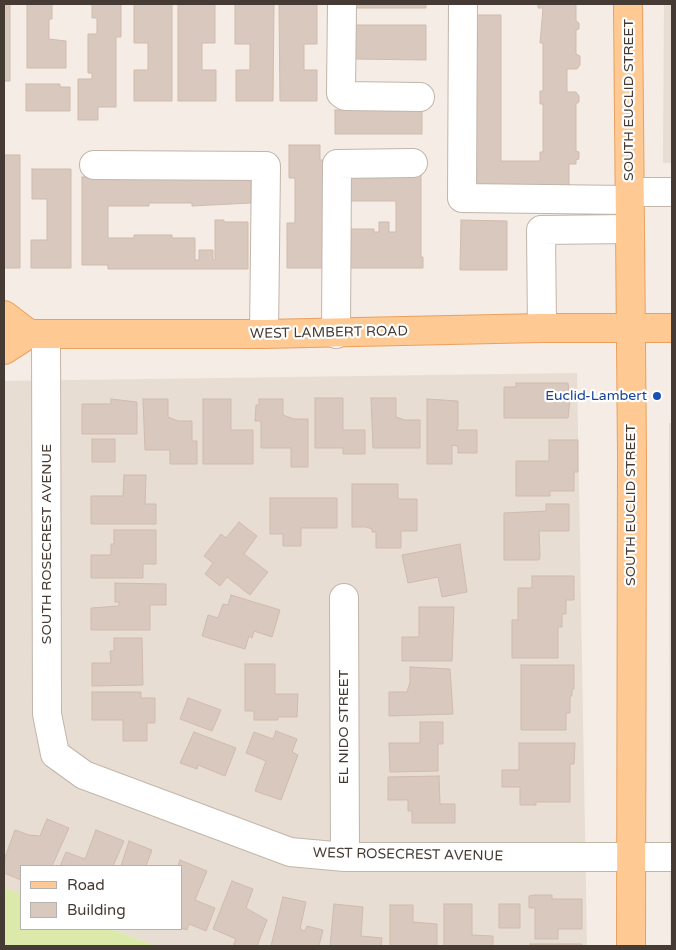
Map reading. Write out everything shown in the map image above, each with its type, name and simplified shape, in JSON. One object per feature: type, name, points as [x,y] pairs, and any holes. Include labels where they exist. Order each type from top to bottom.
[{"type":"main road","name":"SOUTH EUCLID STREET","points":[[628,4],[629,328],[632,456],[631,946]]},
{"type":"main road","points":[[4,315],[38,334]]},
{"type":"main road","name":"WEST LAMBERT ROAD","points":[[38,334],[336,334],[542,328],[672,328]]},
{"type":"main road","points":[[4,350],[38,334]]},
{"type":"street","points":[[342,4],[341,93],[346,96],[420,97]]},
{"type":"street","points":[[463,4],[462,198],[629,196],[672,192]]},
{"type":"street","points":[[273,334],[282,164]]},
{"type":"street","points":[[336,334],[337,164],[413,164]]},
{"type":"street","points":[[94,165],[266,166],[273,334]]},
{"type":"street","points":[[542,328],[541,230],[629,229]]},
{"type":"street","name":"SOUTH ROSECREST AVENUE","points":[[38,334],[47,714],[55,754]]},
{"type":"street","name":"EL NIDO STREET","points":[[344,598],[345,857]]},
{"type":"street","name":"WEST ROSECREST AVENUE","points":[[55,754],[84,775],[290,852],[345,857],[672,857]]},
{"type":"shaded area","points":[[664,4],[672,4],[672,163],[663,163]]},
{"type":"shaded area","points":[[577,373],[587,946],[156,946],[114,930],[182,930],[182,865],[20,865],[20,894],[4,887],[4,381]]},
{"type":"shaded area","points":[[669,423],[672,423],[672,946],[670,946]]},
{"type":"green space","points":[[4,887],[20,894],[20,930],[114,930],[156,946],[4,946]]},
{"type":"building","points":[[4,4],[10,4],[10,81],[4,81]]},
{"type":"building","points":[[27,4],[52,4],[52,19],[49,19],[49,39],[66,41],[66,68],[27,68]]},
{"type":"building","points":[[92,4],[121,4],[121,37],[116,37],[116,107],[98,107],[98,120],[78,120],[78,79],[92,79],[92,73],[88,73],[88,34],[97,34],[97,18],[92,18]]},
{"type":"building","points":[[134,4],[172,4],[172,101],[134,101],[134,70],[148,70],[148,43],[134,43]]},
{"type":"building","points":[[178,4],[215,4],[215,43],[202,43],[202,70],[216,70],[216,101],[178,101]]},
{"type":"building","points":[[235,4],[274,4],[273,101],[236,101],[236,70],[250,70],[250,44],[235,44]]},
{"type":"building","points":[[279,4],[317,4],[317,44],[304,44],[304,70],[317,70],[317,101],[280,101]]},
{"type":"building","points":[[355,4],[426,4],[426,8],[355,8]]},
{"type":"building","points":[[538,4],[576,4],[576,21],[579,23],[579,29],[576,30],[576,54],[580,56],[580,65],[577,69],[567,69],[567,92],[576,92],[579,96],[579,102],[576,104],[576,151],[579,152],[579,159],[576,160],[576,164],[569,164],[569,191],[470,191],[470,15],[501,15],[501,161],[540,161],[540,152],[543,152],[543,104],[540,104],[540,91],[543,91],[543,43],[540,43],[543,8],[538,8]]},
{"type":"building","points":[[355,25],[426,25],[426,60],[355,59]]},
{"type":"building","points":[[26,84],[60,84],[60,87],[70,87],[70,111],[26,111]]},
{"type":"building","points":[[335,110],[422,111],[422,134],[335,134]]},
{"type":"building","points":[[289,145],[320,145],[320,160],[324,160],[324,268],[287,268],[287,223],[295,223],[295,178],[289,178]]},
{"type":"building","points":[[4,155],[20,155],[20,268],[4,268]]},
{"type":"building","points":[[32,169],[71,169],[71,268],[31,268],[31,240],[47,240],[47,199],[32,199]]},
{"type":"building","points":[[347,174],[421,174],[421,257],[423,257],[423,268],[348,268],[348,229],[374,229],[374,232],[379,232],[379,222],[389,222],[389,232],[396,232],[396,201],[348,201]]},
{"type":"building","points":[[82,177],[251,177],[251,203],[192,206],[192,203],[149,203],[149,206],[108,206],[108,238],[134,238],[134,235],[172,235],[172,238],[195,238],[195,260],[199,260],[199,250],[213,250],[213,260],[215,260],[215,220],[248,222],[248,269],[108,269],[108,265],[82,265]]},
{"type":"building","points":[[461,220],[507,221],[507,270],[460,270]]},
{"type":"building","points":[[516,383],[568,383],[570,400],[568,418],[504,418],[504,387],[516,387]]},
{"type":"building","points":[[315,398],[343,398],[343,430],[365,430],[365,454],[343,454],[343,448],[315,448]]},
{"type":"building","points":[[371,398],[396,398],[396,417],[405,420],[420,420],[420,448],[373,448]]},
{"type":"building","points":[[111,399],[137,402],[137,434],[82,434],[82,404],[111,404]]},
{"type":"building","points":[[143,399],[168,399],[168,417],[178,421],[192,421],[192,441],[197,441],[197,464],[170,464],[170,450],[145,450]]},
{"type":"building","points":[[203,399],[231,399],[231,430],[253,430],[253,464],[203,464]]},
{"type":"building","points":[[259,399],[283,399],[283,415],[294,419],[308,419],[308,467],[291,467],[291,448],[261,448],[261,421],[255,421],[256,405],[259,405]]},
{"type":"building","points":[[427,399],[458,401],[458,427],[456,430],[477,430],[477,453],[458,453],[458,446],[452,445],[452,464],[427,464]]},
{"type":"building","points":[[92,439],[115,439],[115,462],[92,462]]},
{"type":"building","points":[[549,440],[578,440],[578,472],[574,472],[574,491],[550,491],[550,496],[516,496],[516,461],[549,461]]},
{"type":"building","points":[[124,475],[146,475],[145,504],[156,504],[156,524],[91,524],[91,496],[123,496]]},
{"type":"building","points":[[352,484],[398,484],[398,499],[417,499],[417,531],[401,531],[401,548],[376,548],[376,532],[372,532],[372,529],[366,527],[352,527]]},
{"type":"building","points":[[270,498],[337,498],[337,528],[301,528],[301,546],[283,546],[283,534],[270,534]]},
{"type":"building","points":[[546,504],[569,504],[569,531],[539,531],[539,560],[504,560],[504,513],[546,511]]},
{"type":"building","points":[[239,522],[257,536],[244,554],[268,572],[250,595],[227,577],[220,586],[205,574],[213,563],[204,556],[221,534],[226,538]]},
{"type":"building","points":[[114,530],[156,530],[156,564],[143,564],[143,578],[91,578],[91,555],[111,555],[111,544],[114,544]]},
{"type":"building","points":[[460,544],[467,592],[442,597],[438,577],[408,583],[402,555]]},
{"type":"building","points":[[532,576],[574,576],[574,600],[566,600],[566,614],[562,614],[562,627],[558,627],[558,658],[512,658],[512,620],[518,620],[518,588],[532,588]]},
{"type":"building","points":[[115,583],[166,584],[166,605],[150,605],[150,630],[91,630],[91,608],[119,606],[119,602],[115,602]]},
{"type":"building","points":[[231,595],[280,610],[272,637],[254,631],[252,638],[249,636],[245,649],[202,636],[208,615],[218,618],[223,604],[228,605]]},
{"type":"building","points":[[419,607],[454,607],[452,661],[402,661],[402,637],[419,637]]},
{"type":"building","points":[[114,638],[142,638],[143,685],[92,686],[92,663],[111,663],[110,651],[114,651]]},
{"type":"building","points":[[245,664],[275,664],[275,694],[298,694],[297,717],[278,717],[278,720],[254,720],[254,711],[245,711]]},
{"type":"building","points":[[521,665],[574,665],[574,689],[572,689],[572,696],[570,696],[570,713],[566,713],[566,730],[521,730]]},
{"type":"building","points":[[410,667],[450,669],[453,714],[389,716],[389,692],[407,692],[410,682]]},
{"type":"building","points":[[92,692],[141,692],[141,698],[155,698],[155,723],[147,723],[147,741],[123,741],[123,720],[92,720]]},
{"type":"building","points":[[188,698],[221,710],[212,731],[180,719]]},
{"type":"building","points":[[420,722],[443,722],[443,744],[438,744],[438,771],[390,772],[389,743],[420,743]]},
{"type":"building","points":[[276,731],[297,739],[292,752],[298,755],[281,800],[255,791],[266,761],[246,753],[254,732],[273,739]]},
{"type":"building","points":[[194,732],[236,748],[225,776],[198,765],[197,769],[180,763]]},
{"type":"building","points":[[519,743],[575,743],[574,764],[570,764],[570,802],[536,802],[536,805],[520,805],[520,787],[502,787],[502,770],[519,770]]},
{"type":"building","points":[[439,776],[440,804],[455,804],[455,823],[412,823],[412,811],[408,811],[408,800],[388,800],[388,777]]},
{"type":"building","points":[[47,819],[69,828],[52,865],[20,865],[20,880],[4,873],[4,860],[15,830],[29,835],[40,836]]},
{"type":"building","points":[[96,830],[124,841],[113,865],[60,865],[66,852],[85,859]]},
{"type":"building","points":[[129,841],[152,850],[146,865],[121,865]]},
{"type":"building","points":[[180,860],[207,871],[195,900],[215,908],[206,931],[189,924],[187,930],[182,928],[182,865],[178,865]]},
{"type":"building","points":[[232,881],[253,889],[246,908],[267,920],[257,946],[233,946],[236,939],[213,929]]},
{"type":"building","points":[[552,895],[552,899],[582,899],[582,929],[558,929],[558,939],[535,939],[535,908],[529,908],[529,896]]},
{"type":"building","points":[[283,897],[306,902],[300,929],[305,931],[307,926],[323,930],[319,946],[271,946]]},
{"type":"building","points":[[334,904],[363,907],[361,936],[382,938],[381,946],[330,946]]},
{"type":"building","points":[[444,904],[472,904],[472,935],[493,936],[493,946],[444,946]]},
{"type":"building","points":[[499,904],[520,904],[520,928],[499,928]]},
{"type":"building","points":[[390,905],[413,905],[413,922],[437,924],[437,946],[390,946]]},
{"type":"building","points":[[530,944],[582,944],[582,946],[530,946]]},
{"type":"place","name":"Euclid-Lambert","points":[[657,396]]}]
